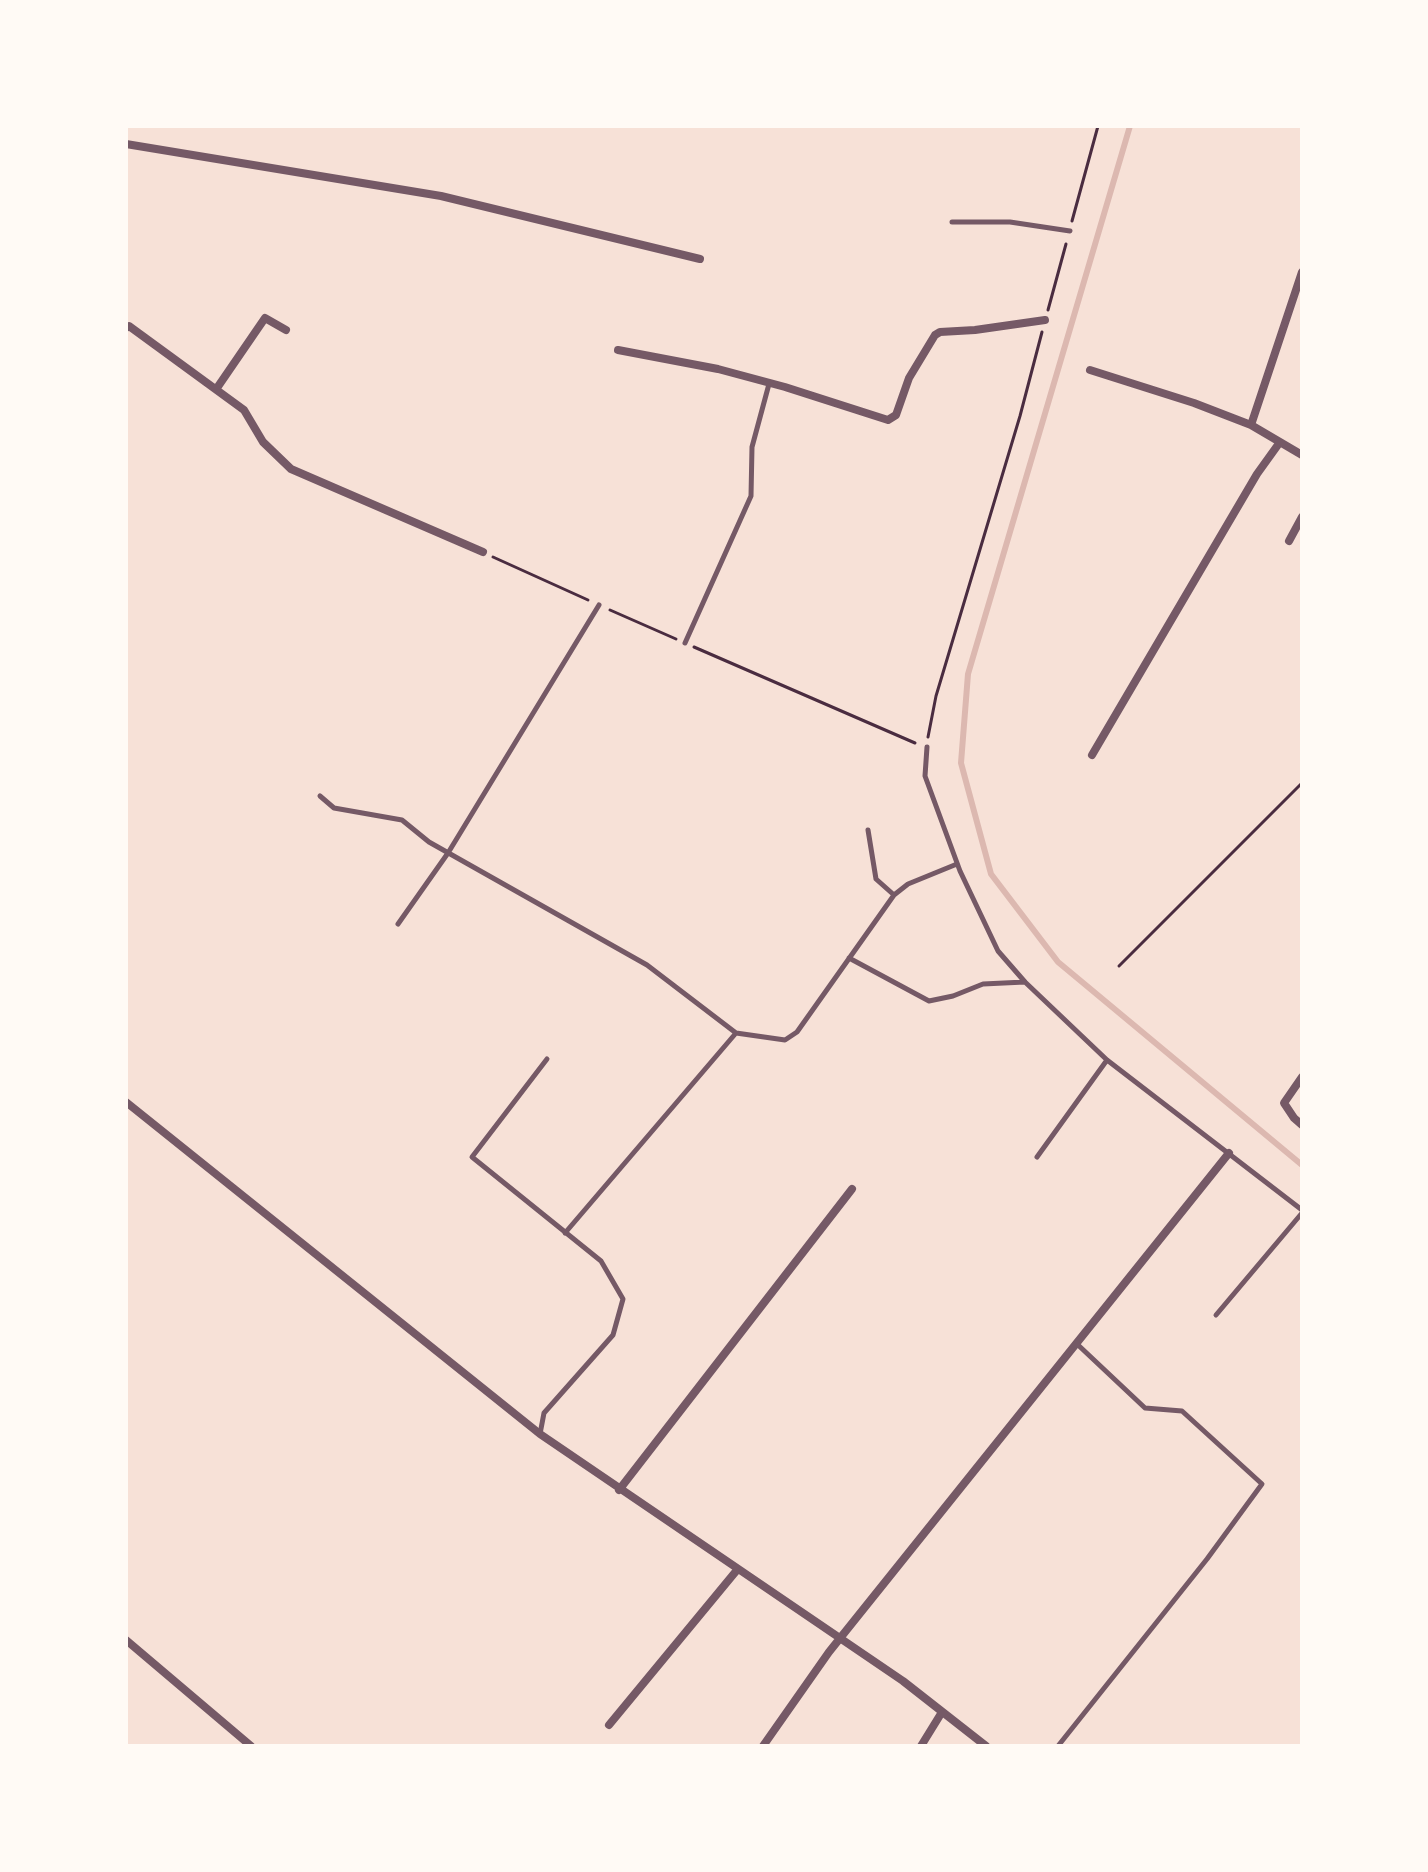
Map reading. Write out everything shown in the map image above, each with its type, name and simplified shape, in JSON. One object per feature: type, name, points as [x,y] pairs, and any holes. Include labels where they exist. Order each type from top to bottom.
[{"type":"street","points":[[126,144],[441,196],[700,259]]},
{"type":"street","points":[[1251,425],[1302,272]]},
{"type":"street","points":[[217,388],[265,318],[286,330]]},
{"type":"street","points":[[618,350],[718,369],[888,420],[896,415],[909,378],[935,335],[1045,320]]},
{"type":"street","points":[[126,328],[129,326],[244,410],[263,442],[291,469],[483,552]]},
{"type":"street","points":[[1090,370],[1251,425],[1302,455]]},
{"type":"street","points":[[1092,755],[1257,474],[1280,442]]},
{"type":"street","points":[[1289,541],[1302,517]]},
{"type":"street","points":[[1302,1077],[1284,1103],[1302,1125]]},
{"type":"street","points":[[126,1102],[540,1434],[903,1681],[986,1746]]},
{"type":"street","points":[[763,1746],[839,1639],[1229,1153]]},
{"type":"street","points":[[619,1490],[852,1189]]},
{"type":"street","points":[[609,1725],[737,1570]]},
{"type":"street","points":[[126,1640],[251,1746]]},
{"type":"street","points":[[921,1746],[942,1712]]},
{"type":"lane","points":[[952,222],[1010,222],[1070,231]]},
{"type":"lane","points":[[685,643],[751,496],[752,447],[769,384]]},
{"type":"lane","points":[[398,924],[448,853],[599,605]]},
{"type":"lane","points":[[927,747],[925,776],[957,864],[998,951],[1025,982],[1107,1060],[1302,1211],[1216,1315]]},
{"type":"lane","points":[[320,796],[334,808],[402,820],[429,842],[647,965],[736,1033],[785,1040],[797,1032],[894,895],[908,884],[957,864]]},
{"type":"lane","points":[[868,830],[876,879],[894,895]]},
{"type":"lane","points":[[849,958],[929,1001],[953,996],[983,984],[1025,982]]},
{"type":"lane","points":[[565,1233],[736,1033]]},
{"type":"lane","points":[[540,1434],[544,1413],[613,1335],[623,1299],[601,1261],[472,1157],[547,1059]]},
{"type":"lane","points":[[1037,1157],[1107,1060]]},
{"type":"lane","points":[[1058,1746],[1207,1559],[1262,1484],[1182,1411],[1145,1408],[1077,1344]]},
{"type":"path","points":[[483,552],[846,715],[927,747],[936,696],[1020,416],[1098,126]]},
{"type":"path","points":[[1119,966],[1302,783]]},
{"type":"waterway","points":[[1130,126],[968,674],[961,763],[991,874],[1058,962],[1302,1165]]}]
